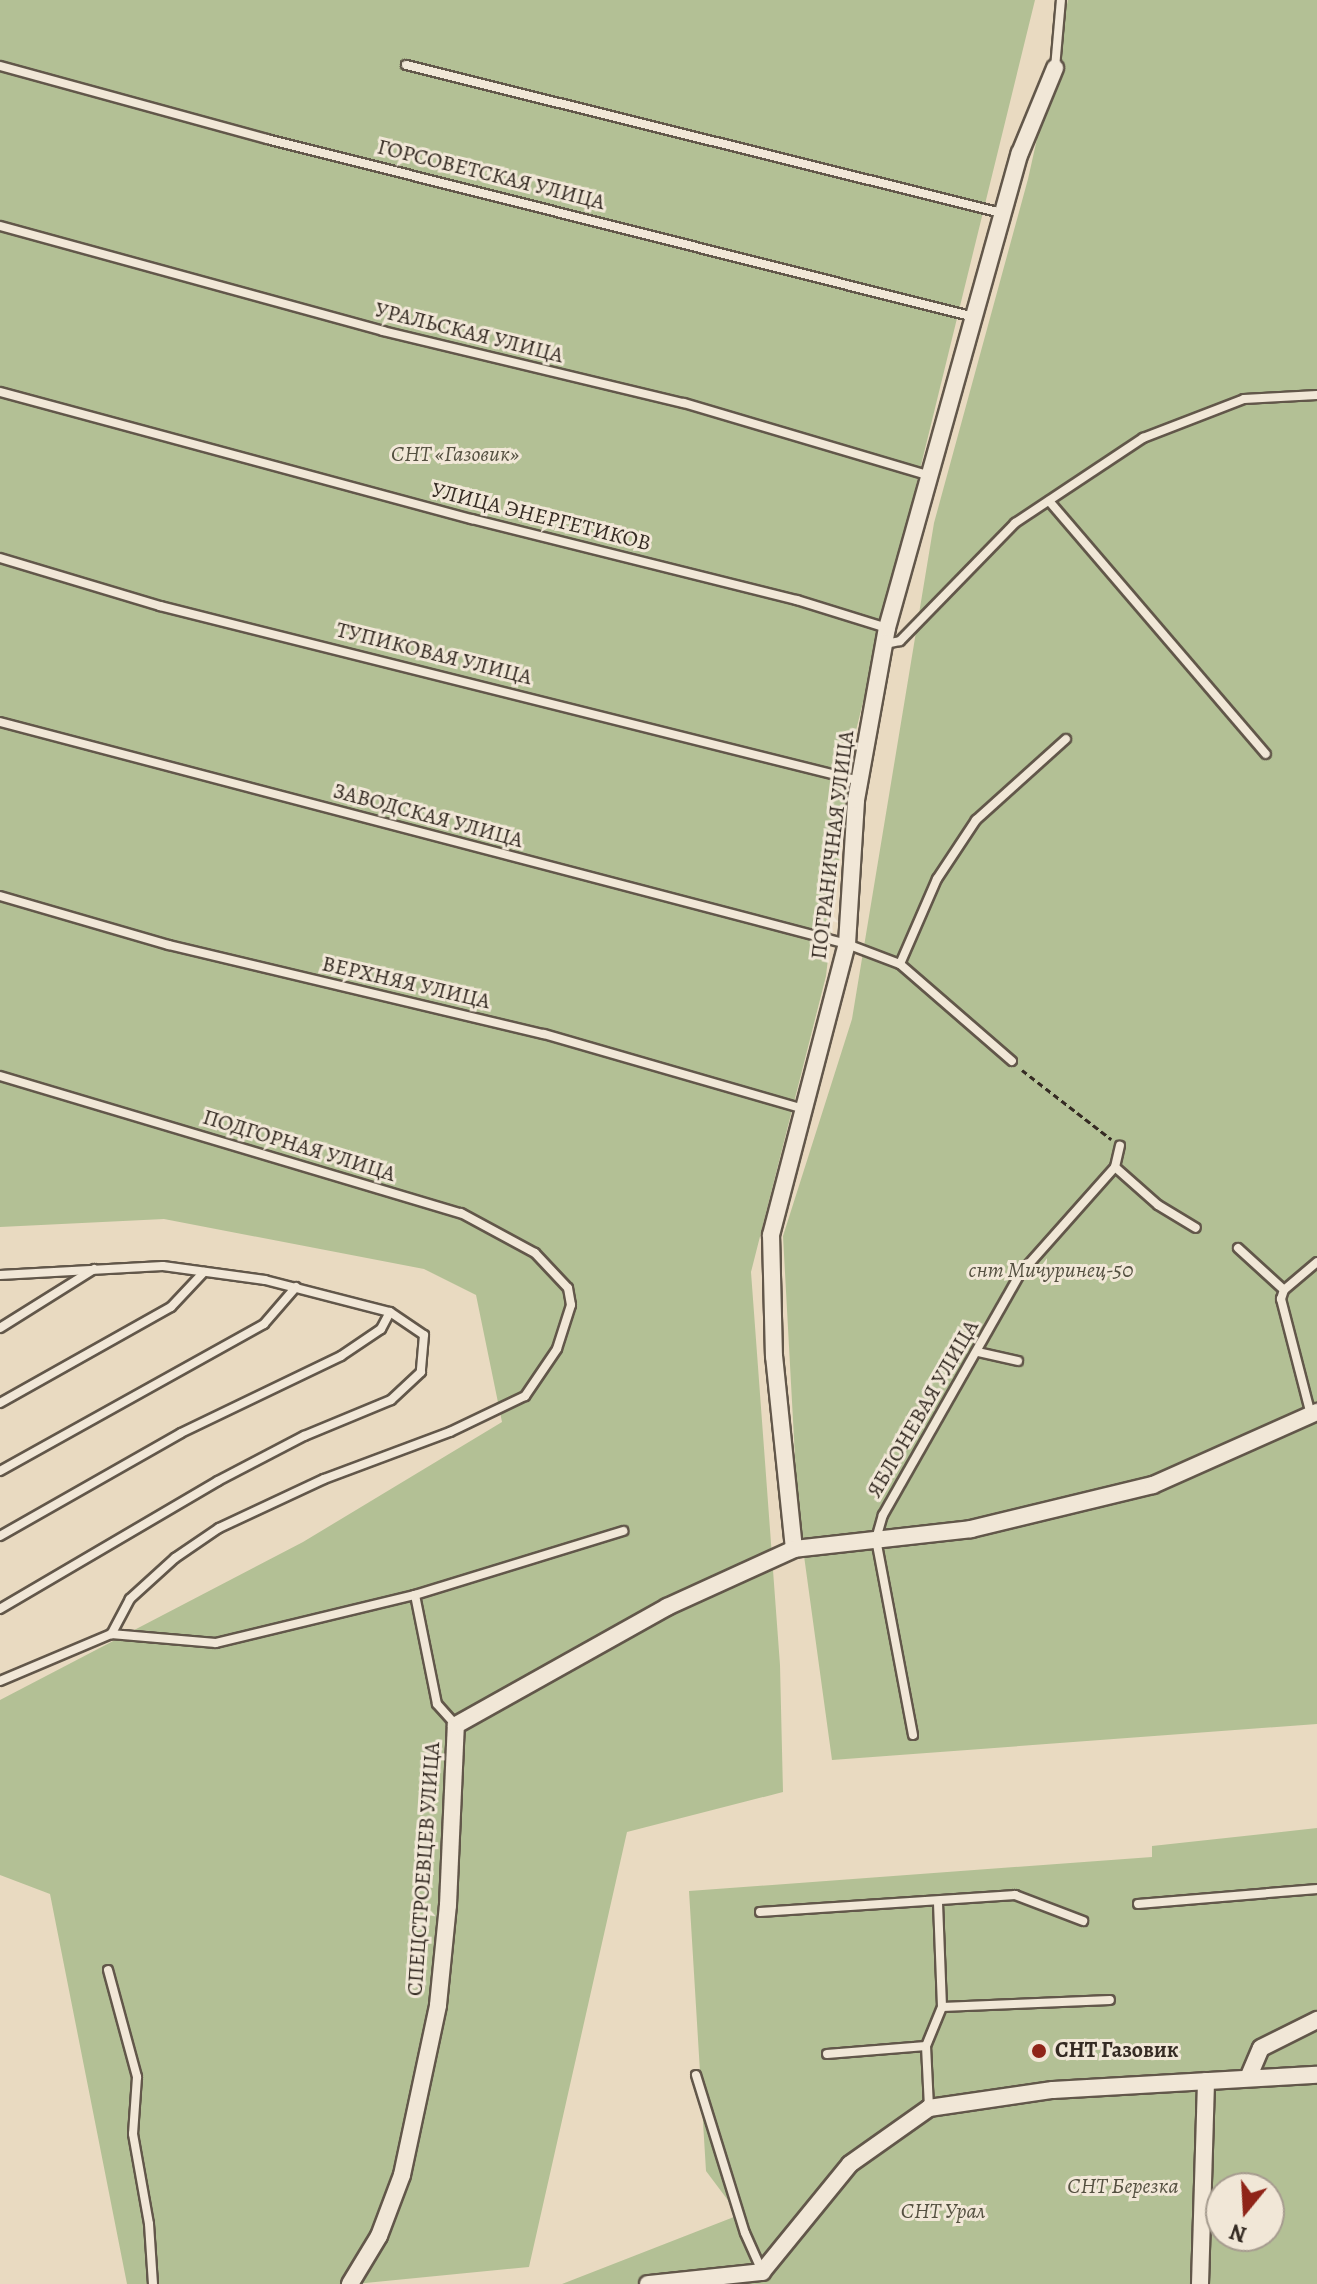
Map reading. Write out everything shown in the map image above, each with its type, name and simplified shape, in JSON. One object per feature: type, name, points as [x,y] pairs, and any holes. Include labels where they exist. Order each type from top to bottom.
[{"type":"street","name":"ПОГРАНИЧНАЯ УЛИЦА","points":[[794,1549],[775,1371],[771,1235],[847,944],[860,781],[886,636],[1002,213],[1020,153],[1055,68]]},
{"type":"street","name":"СПЕЦСТРОЕВЦЕВ УЛИЦА","points":[[350,2284],[379,2236],[402,2175],[438,2005],[448,1905],[456,1725],[667,1607],[794,1549],[971,1529],[1153,1485],[1314,1414]]},
{"type":"street","points":[[1249,2076],[1261,2048],[1317,2020]]},
{"type":"street","points":[[648,2284],[762,2278],[850,2164],[929,2108],[1053,2090],[1249,2076],[1317,2075]]},
{"type":"street","points":[[1200,2284],[1206,2081]]},
{"type":"lane","points":[[1055,68],[1061,0]]},
{"type":"lane","points":[[406,65],[1002,213]]},
{"type":"lane","name":"ГОРСОВЕТСКАЯ УЛИЦА","points":[[0,66],[267,139],[974,317]]},
{"type":"lane","name":"УРАЛЬСКАЯ УЛИЦА","points":[[0,226],[383,331],[684,403],[930,476]]},
{"type":"lane","name":"УЛИЦА ЭНЕРГЕТИКОВ","points":[[0,392],[472,519],[797,600],[886,636]]},
{"type":"lane","points":[[886,636],[900,641],[1015,523],[1143,438],[1244,399],[1317,395]]},
{"type":"lane","points":[[1049,501],[1266,754]]},
{"type":"lane","name":"ТУПИКОВАЯ УЛИЦА","points":[[0,558],[160,606],[860,781]]},
{"type":"lane","name":"ЗАВОДСКАЯ УЛИЦА","points":[[0,722],[847,944],[900,964]]},
{"type":"lane","points":[[1012,1061],[900,964],[937,879],[976,820],[1066,739]]},
{"type":"lane","name":"ВЕРХНЯЯ УЛИЦА","points":[[0,896],[169,945],[544,1034],[804,1109]]},
{"type":"lane","name":"ПОДГОРНАЯ УЛИЦА","points":[[0,1076],[461,1213],[535,1253],[568,1288],[571,1305],[557,1349],[525,1396],[219,1528],[175,1558],[130,1599],[111,1634]]},
{"type":"lane","name":"ЯБЛОНЕВАЯ УЛИЦА","points":[[876,1539],[883,1515],[1020,1274],[1115,1167],[1120,1146]]},
{"type":"lane","points":[[1115,1167],[1158,1205],[1196,1228]]},
{"type":"lane","points":[[1238,1248],[1284,1290],[1287,1336],[1314,1414]]},
{"type":"lane","points":[[1284,1290],[1317,1262]]},
{"type":"lane","points":[[0,1275],[163,1266],[296,1287],[390,1312],[424,1335],[421,1372],[391,1400],[304,1436],[230,1475],[0,1609]]},
{"type":"lane","points":[[0,1328],[95,1268]]},
{"type":"lane","points":[[0,1403],[171,1307],[204,1272]]},
{"type":"lane","points":[[0,1471],[264,1324],[296,1287]]},
{"type":"lane","points":[[0,1536],[181,1433],[341,1356],[381,1329],[390,1312]]},
{"type":"lane","points":[[978,1352],[1018,1361]]},
{"type":"lane","points":[[0,1681],[111,1634],[216,1643],[415,1595],[623,1531]]},
{"type":"lane","points":[[876,1539],[913,1735]]},
{"type":"lane","points":[[415,1595],[437,1704],[456,1725]]},
{"type":"lane","points":[[1138,1904],[1317,1889]]},
{"type":"lane","points":[[760,1912],[938,1904],[1015,1895],[1083,1921]]},
{"type":"lane","points":[[929,2108],[926,2046],[942,2007],[938,1904]]},
{"type":"lane","points":[[108,1970],[137,2077],[133,2134],[153,2284]]},
{"type":"lane","points":[[942,2007],[1110,2000]]},
{"type":"lane","points":[[827,2054],[926,2046]]},
{"type":"lane","points":[[696,2075],[762,2278]]},
{"type":"path","points":[[1012,1061],[1120,1146]]},
{"type":"green space","name":"СНТ «Газовик»","points":[[0,0],[1035,0],[852,747],[826,976],[751,1272],[780,1665],[783,1792],[627,1832],[529,2267],[355,2284],[127,2284],[50,1894],[0,1875],[0,1700],[303,1542],[502,1422],[476,1295],[424,1269],[164,1219],[0,1227]]},
{"type":"green space","name":"снт Мичуринец-50","points":[[1068,0],[1317,0],[1317,1724],[832,1760],[798,1512],[783,1236],[852,1019],[934,523],[1028,179]]},
{"type":"green space","points":[[1317,1828],[1317,2284],[562,2284],[739,2215],[706,2171],[689,1891],[1152,1857],[1152,1846]]},
{"type":"place","name":"СНТ Газовик","points":[[1039,2051]]},
{"type":"park label","name":"СНТ Березка","points":[[1123,2187]]},
{"type":"park label","name":"СНТ Урал","points":[[943,2212]]}]
